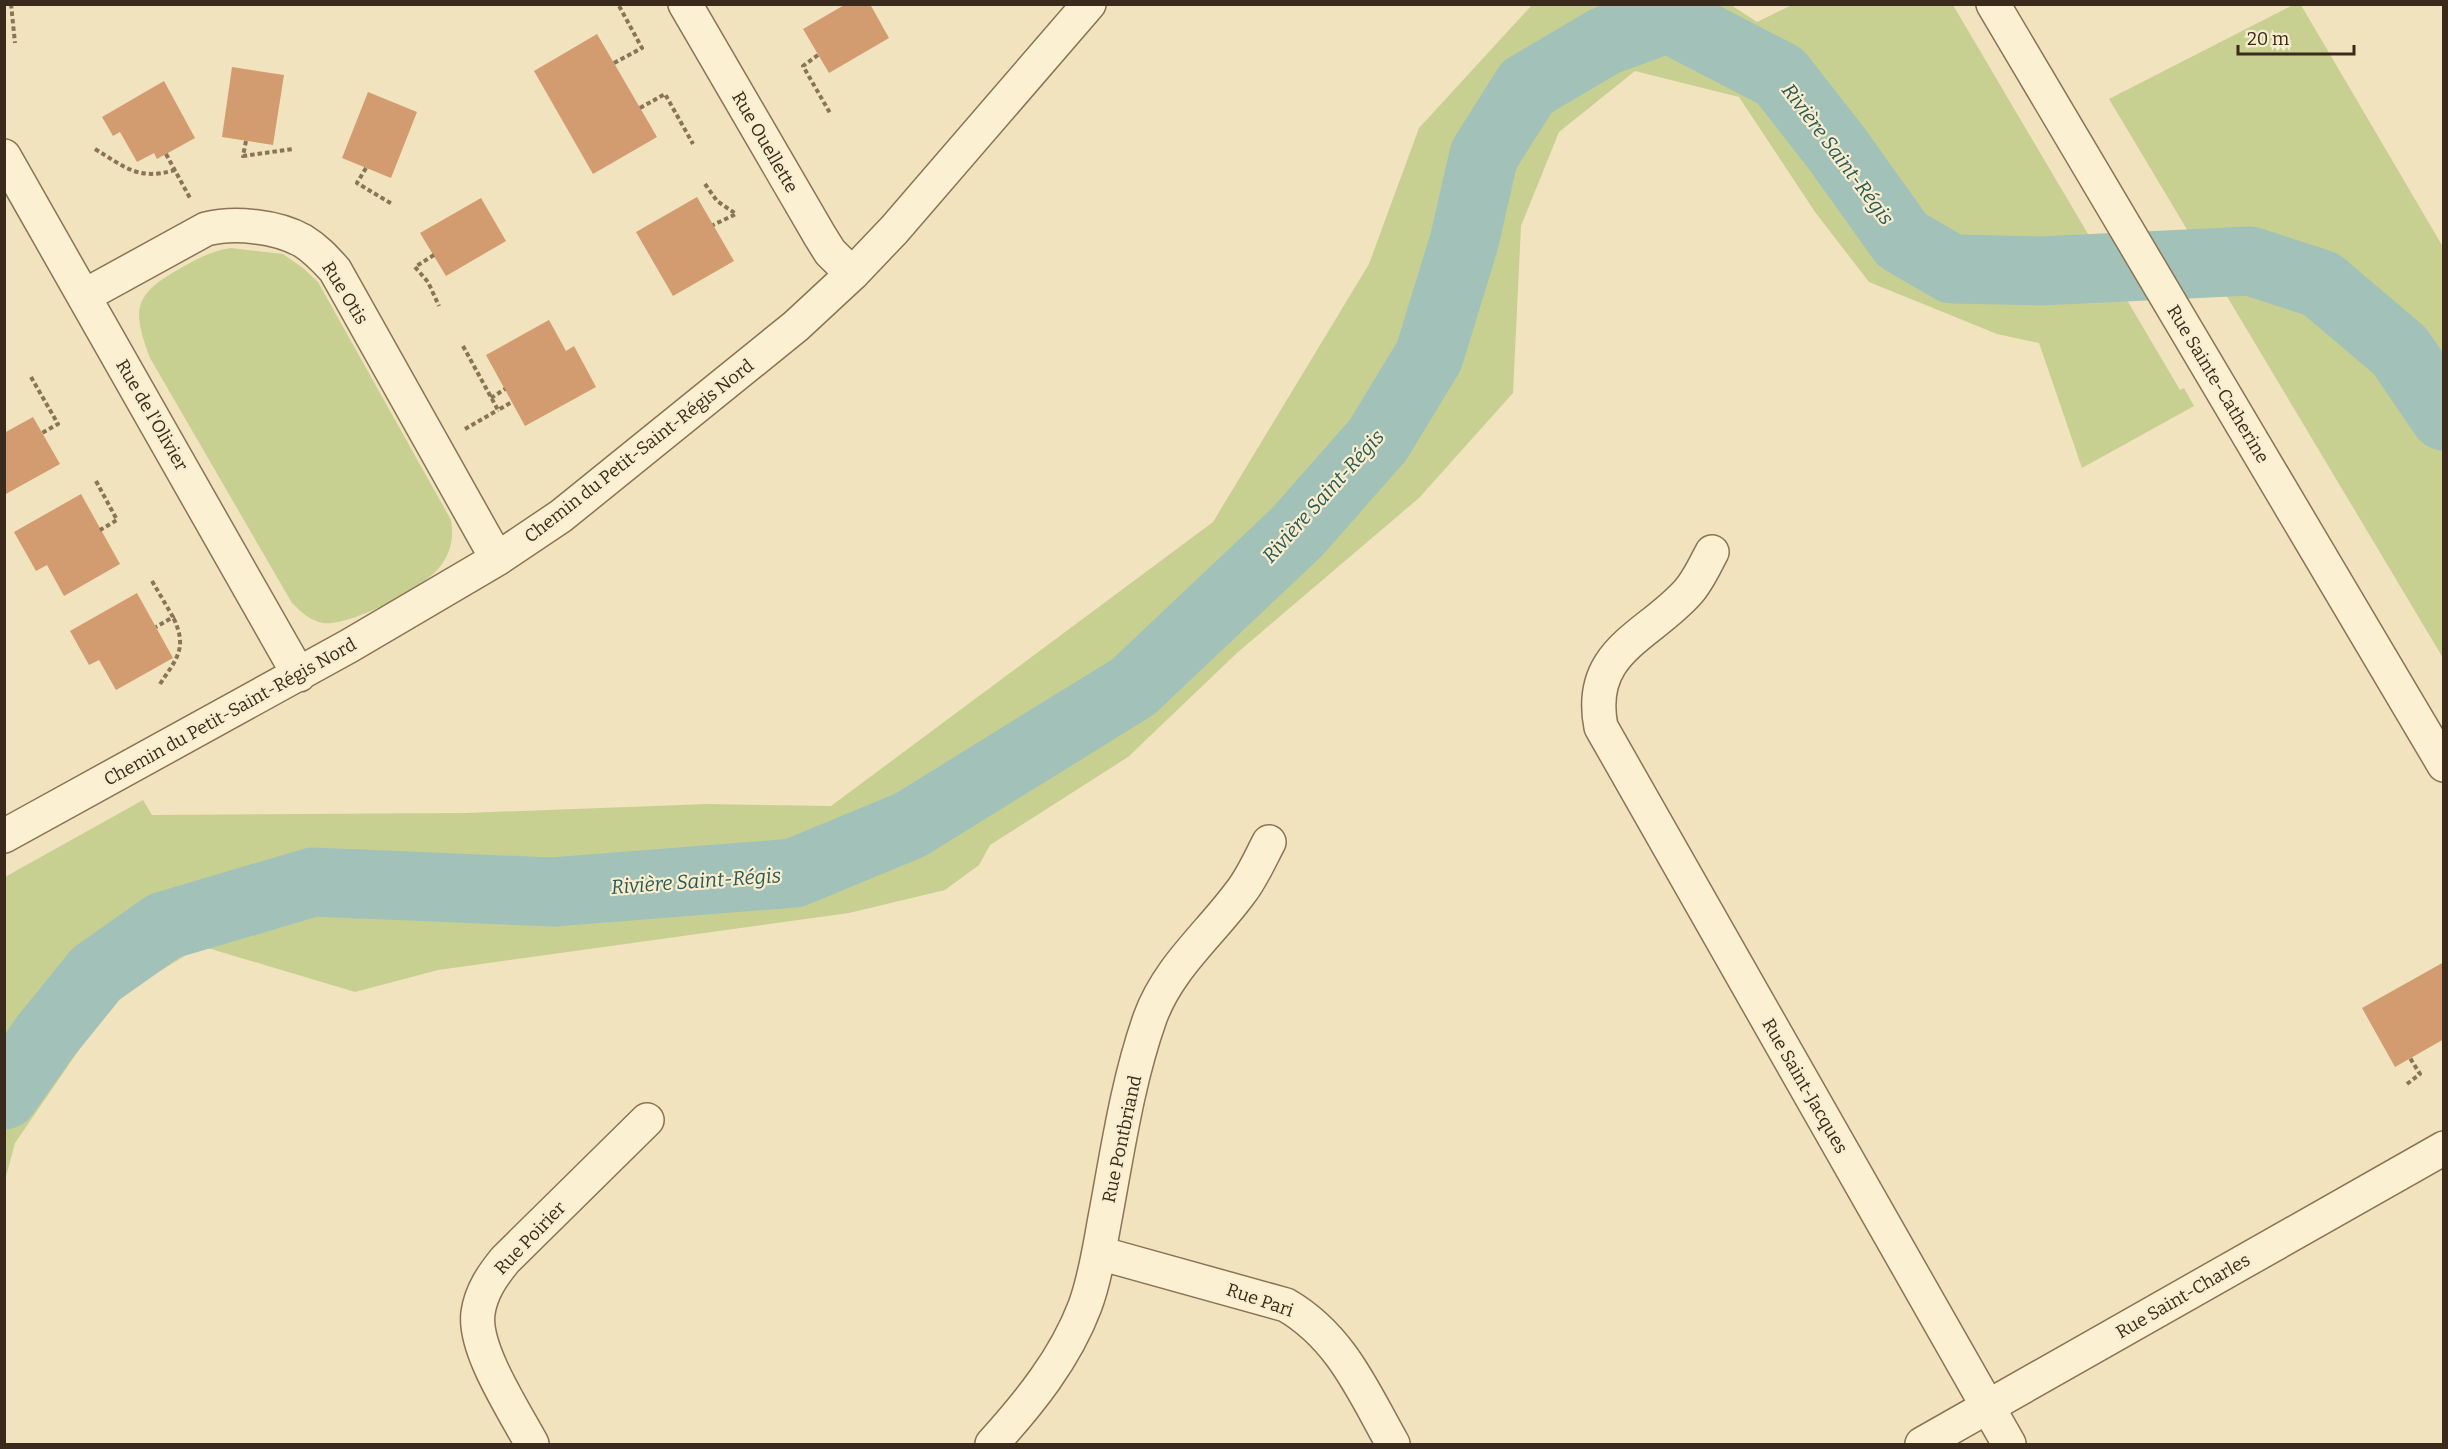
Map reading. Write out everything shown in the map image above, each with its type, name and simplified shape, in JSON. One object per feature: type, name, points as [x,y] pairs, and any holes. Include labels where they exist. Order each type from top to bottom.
[{"type":"street","name":"Rue Ouellette","points":[[685,4],[820,236],[830,252],[852,274]]},
{"type":"street","name":"Chemin du Petit-Saint-Régis Nord","points":[[4,836],[299,675],[497,559],[561,516],[796,326],[852,274],[902,221],[1089,4]]},
{"type":"street","name":"Rue Sainte-Catherine","points":[[1993,4],[2444,765]]},
{"type":"street","name":"Rue de l'Olivier","points":[[4,156],[299,675]]},
{"type":"street","name":"Rue Otis","points":[[84,296],[206,229],[220,225],[242,226],[282,233],[303,241],[320,253],[335,270],[497,559]]},
{"type":"street","name":"Rue Saint-Jacques","points":[[1712,552],[1689,591],[1616,655],[1601,688],[1597,708],[1601,727],[2009,1444]]},
{"type":"street","name":"Rue Pontbriand","points":[[992,1444],[1037,1391],[1072,1334],[1085,1306],[1099,1253],[1128,1101],[1150,1017],[1173,973],[1241,892],[1269,842]]},
{"type":"street","name":"Rue Poirier","points":[[532,1444],[486,1357],[480,1337],[478,1316],[482,1297],[505,1260],[647,1120]]},
{"type":"street","name":"Rue Saint-Charles","points":[[1922,1444],[2444,1148]]},
{"type":"street","name":"Rue Pari","points":[[1099,1253],[1286,1305],[1305,1316],[1334,1344],[1344,1358],[1393,1444]]},
{"type":"path","points":[[11,4],[15,43]]},
{"type":"path","points":[[614,63],[642,48],[618,4]]},
{"type":"path","points":[[818,55],[803,66],[830,113]]},
{"type":"path","points":[[640,108],[665,94],[693,144]]},
{"type":"path","points":[[246,141],[243,156],[293,149]]},
{"type":"path","points":[[95,149],[138,174],[157,176],[175,170]]},
{"type":"path","points":[[166,154],[206,229]]},
{"type":"path","points":[[366,168],[357,183],[392,204]]},
{"type":"path","points":[[705,184],[717,201],[736,214],[713,225]]},
{"type":"path","points":[[434,255],[415,267],[428,282],[439,306]]},
{"type":"path","points":[[463,346],[498,410],[512,402]]},
{"type":"path","points":[[32,377],[58,424],[42,433]]},
{"type":"path","points":[[491,398],[505,390]]},
{"type":"path","points":[[96,482],[117,520],[100,530]]},
{"type":"path","points":[[152,581],[180,632],[181,645],[177,658],[160,684]]},
{"type":"path","points":[[156,627],[173,617]]},
{"type":"path","points":[[2407,1084],[2420,1074],[2410,1058]]},
{"type":"green space","points":[[1532,5],[1731,5],[1757,22],[1792,5],[1953,5],[2180,390],[2184,388],[2194,406],[2082,468],[2039,343],[1997,334],[1869,282],[1815,212],[1739,97],[1635,71],[1559,132],[1521,226],[1513,393],[1419,498],[1238,652],[1128,757],[990,845],[979,865],[945,890],[849,913],[438,970],[355,992],[201,946],[114,999],[15,1143],[5,1180],[5,877],[143,800],[152,815],[466,813],[707,804],[831,806],[1213,522],[1369,264],[1419,128]]},
{"type":"green space","points":[[2293,5],[2301,5],[2443,247],[2443,658],[2109,99]]},
{"type":"green space","points":[[231,248],[283,254],[318,282],[451,520],[451,545],[439,568],[418,586],[385,605],[350,619],[335,623],[319,622],[306,616],[292,603],[150,358],[144,341],[140,328],[140,305],[153,287],[164,278],[198,259]]},
{"type":"building","points":[[846,4],[870,4],[889,38],[829,73],[803,29]]},
{"type":"building","points":[[597,34],[657,137],[593,174],[534,71]]},
{"type":"building","points":[[232,67],[284,75],[273,145],[222,137]]},
{"type":"building","points":[[164,81],[195,138],[157,159],[154,153],[137,162],[120,132],[113,136],[102,117]]},
{"type":"building","points":[[368,92],[417,112],[391,178],[342,158]]},
{"type":"building","points":[[697,197],[734,261],[673,296],[636,232]]},
{"type":"building","points":[[481,198],[506,241],[446,276],[420,233]]},
{"type":"building","points":[[549,320],[566,351],[574,346],[596,387],[525,426],[486,355]]},
{"type":"building","points":[[33,417],[60,464],[4,495],[4,433]]},
{"type":"building","points":[[81,494],[120,564],[64,596],[47,565],[36,571],[14,532]]},
{"type":"building","points":[[137,593],[173,658],[116,690],[99,660],[89,665],[70,631]]},
{"type":"building","points":[[2444,962],[2444,1039],[2395,1067],[2362,1008]]},
{"type":"waterway","name":"Rivière Saint-Régis","points":[[4,1095],[45,1037],[96,974],[164,926],[313,882],[553,892],[794,873],[910,825],[1133,687],[1297,532],[1378,440],[1429,356],[1464,242],[1484,155],[1527,87],[1605,41],[1668,18],[1780,76],[1837,149],[1902,240],[1952,269],[2040,271],[2250,261],[2321,284],[2400,351],[2444,416]]}]
